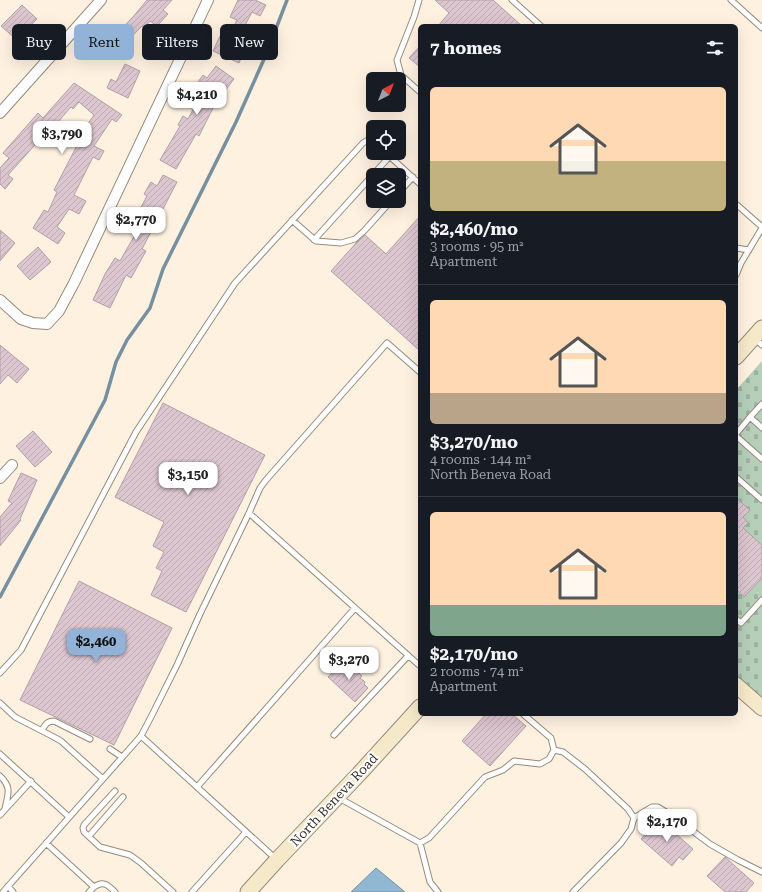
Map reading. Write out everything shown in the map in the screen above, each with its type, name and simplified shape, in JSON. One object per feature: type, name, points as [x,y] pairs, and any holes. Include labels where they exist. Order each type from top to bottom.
[{"type":"main road","points":[[738,355],[759,337]]},
{"type":"main road","points":[[738,687],[762,708]]},
{"type":"main road","name":"North Beneva Road","points":[[248,892],[418,709]]},
{"type":"street","points":[[0,113],[101,0]]},
{"type":"street","points":[[0,300],[21,319],[33,323],[47,324],[59,311],[74,283],[208,0]]},
{"type":"street","points":[[0,478],[12,465]]},
{"type":"lane","points":[[418,90],[401,75],[397,60],[419,0]]},
{"type":"lane","points":[[512,0],[539,24]]},
{"type":"lane","points":[[731,0],[762,28]]},
{"type":"lane","points":[[0,673],[21,650],[136,432],[235,283],[366,141]]},
{"type":"lane","points":[[314,240],[384,160]]},
{"type":"lane","points":[[394,160],[418,182]]},
{"type":"lane","points":[[406,184],[413,177]]},
{"type":"lane","points":[[738,206],[762,228],[738,270]]},
{"type":"lane","points":[[292,220],[316,241],[341,243],[355,239],[385,208]]},
{"type":"lane","points":[[738,248],[749,250]]},
{"type":"lane","points":[[3,892],[141,736],[260,488],[266,480],[387,343],[418,370]]},
{"type":"lane","points":[[738,432],[762,404]]},
{"type":"lane","points":[[750,417],[762,428]]},
{"type":"lane","points":[[738,437],[762,459]]},
{"type":"lane","points":[[738,480],[762,500]]},
{"type":"lane","points":[[249,513],[418,664]]},
{"type":"lane","points":[[738,621],[740,623],[762,600]]},
{"type":"lane","points":[[197,787],[355,608]]},
{"type":"lane","points":[[334,735],[408,656]]},
{"type":"lane","points":[[0,703],[15,717],[42,730],[60,741],[103,779]]},
{"type":"lane","points":[[420,843],[429,838],[485,777],[502,770],[514,761],[540,764],[549,759],[554,750],[551,738],[525,716]]},
{"type":"lane","points":[[42,730],[47,722],[54,721],[90,739]]},
{"type":"lane","points":[[141,736],[277,860]]},
{"type":"lane","points":[[110,749],[122,757]]},
{"type":"lane","points":[[554,750],[563,752],[585,769],[628,809],[634,818],[632,829],[574,892]]},
{"type":"lane","points":[[0,754],[69,817]]},
{"type":"lane","points":[[0,776],[5,780],[8,786],[8,796],[5,810]]},
{"type":"lane","points":[[0,815],[31,781]]},
{"type":"lane","points":[[115,791],[84,825],[84,832],[100,847],[130,855],[173,892]]},
{"type":"lane","points":[[89,836],[123,797]]},
{"type":"lane","points":[[336,797],[420,843],[430,882],[438,892]]},
{"type":"lane","points":[[634,818],[652,807],[658,807],[710,844],[762,872]]},
{"type":"lane","points":[[192,892],[246,832]]},
{"type":"lane","points":[[46,843],[94,887]]},
{"type":"lane","points":[[89,892],[98,883],[103,883],[115,892]]},
{"type":"lane","points":[[8,886],[13,892]]},
{"type":"green space","points":[[762,361],[762,699],[738,678],[738,388]]},
{"type":"water","points":[[376,868],[405,892],[351,892]]},
{"type":"building","points":[[147,0],[172,0],[163,10],[168,14],[159,24],[154,24],[150,21],[147,24],[142,24],[142,26],[134,34],[134,24],[126,24]]},
{"type":"building","points":[[238,0],[255,0],[266,5],[260,16],[252,12],[246,24],[235,24],[237,20],[230,17]]},
{"type":"building","points":[[435,0],[493,0],[520,24],[440,24],[449,13]]},
{"type":"building","points":[[22,5],[37,19],[32,24],[12,24],[12,36],[1,26]]},
{"type":"building","points":[[220,36],[220,54],[213,51]]},
{"type":"building","points":[[418,48],[418,65],[409,58]]},
{"type":"building","points":[[232,60],[240,60],[239,63]]},
{"type":"building","points":[[125,64],[140,71],[128,98],[107,88],[111,79],[116,82]]},
{"type":"building","points":[[216,66],[234,79],[215,104],[199,136],[196,134],[176,169],[160,160],[180,126],[178,125],[183,116],[188,119],[203,91],[195,86],[203,75],[207,78]]},
{"type":"building","points":[[74,83],[122,115],[116,122],[112,119],[94,146],[104,151],[99,160],[93,157],[74,195],[86,201],[79,214],[69,209],[57,227],[65,233],[58,244],[33,228],[44,210],[48,212],[57,192],[54,190],[85,128],[94,115],[79,102],[73,109],[71,107],[44,138],[42,137],[8,175],[13,179],[5,189],[0,184],[0,168],[9,158],[3,153],[38,113],[43,118]]},
{"type":"building","points":[[163,175],[177,182],[142,249],[146,251],[131,278],[126,275],[110,308],[93,300],[105,274],[115,258],[120,261],[136,233],[134,232],[138,225],[133,222],[147,196],[144,194],[151,182],[157,186]]},
{"type":"building","points":[[418,218],[418,349],[331,271],[365,235],[386,254]]},
{"type":"building","points":[[0,230],[15,243],[0,261]]},
{"type":"building","points":[[38,247],[51,262],[30,280],[17,266]]},
{"type":"building","points":[[0,345],[29,369],[17,383],[8,375],[0,384]]},
{"type":"building","points":[[163,403],[265,455],[186,612],[151,595],[162,571],[156,568],[164,552],[153,546],[164,522],[115,497]]},
{"type":"building","points":[[33,431],[52,452],[35,467],[16,446]]},
{"type":"building","points":[[21,473],[37,480],[20,519],[21,520],[0,546],[0,517],[12,503],[8,501]]},
{"type":"building","points":[[738,500],[750,510],[743,517],[748,523],[743,528],[762,545],[762,578],[744,597],[738,591]]},
{"type":"building","points":[[79,581],[172,628],[114,745],[20,700]]},
{"type":"building","points":[[342,662],[349,668],[351,666],[362,676],[360,678],[365,682],[364,684],[368,688],[355,702],[328,677]]},
{"type":"building","points":[[484,716],[514,716],[526,726],[490,766],[462,741]]},
{"type":"building","points":[[659,819],[693,849],[683,860],[679,857],[672,866],[641,839]]},
{"type":"building","points":[[725,857],[754,883],[746,892],[725,892],[707,876]]},
{"type":"waterway","points":[[0,597],[105,400],[116,362],[127,340],[150,308],[163,269],[236,122],[265,57],[287,0]]}]
